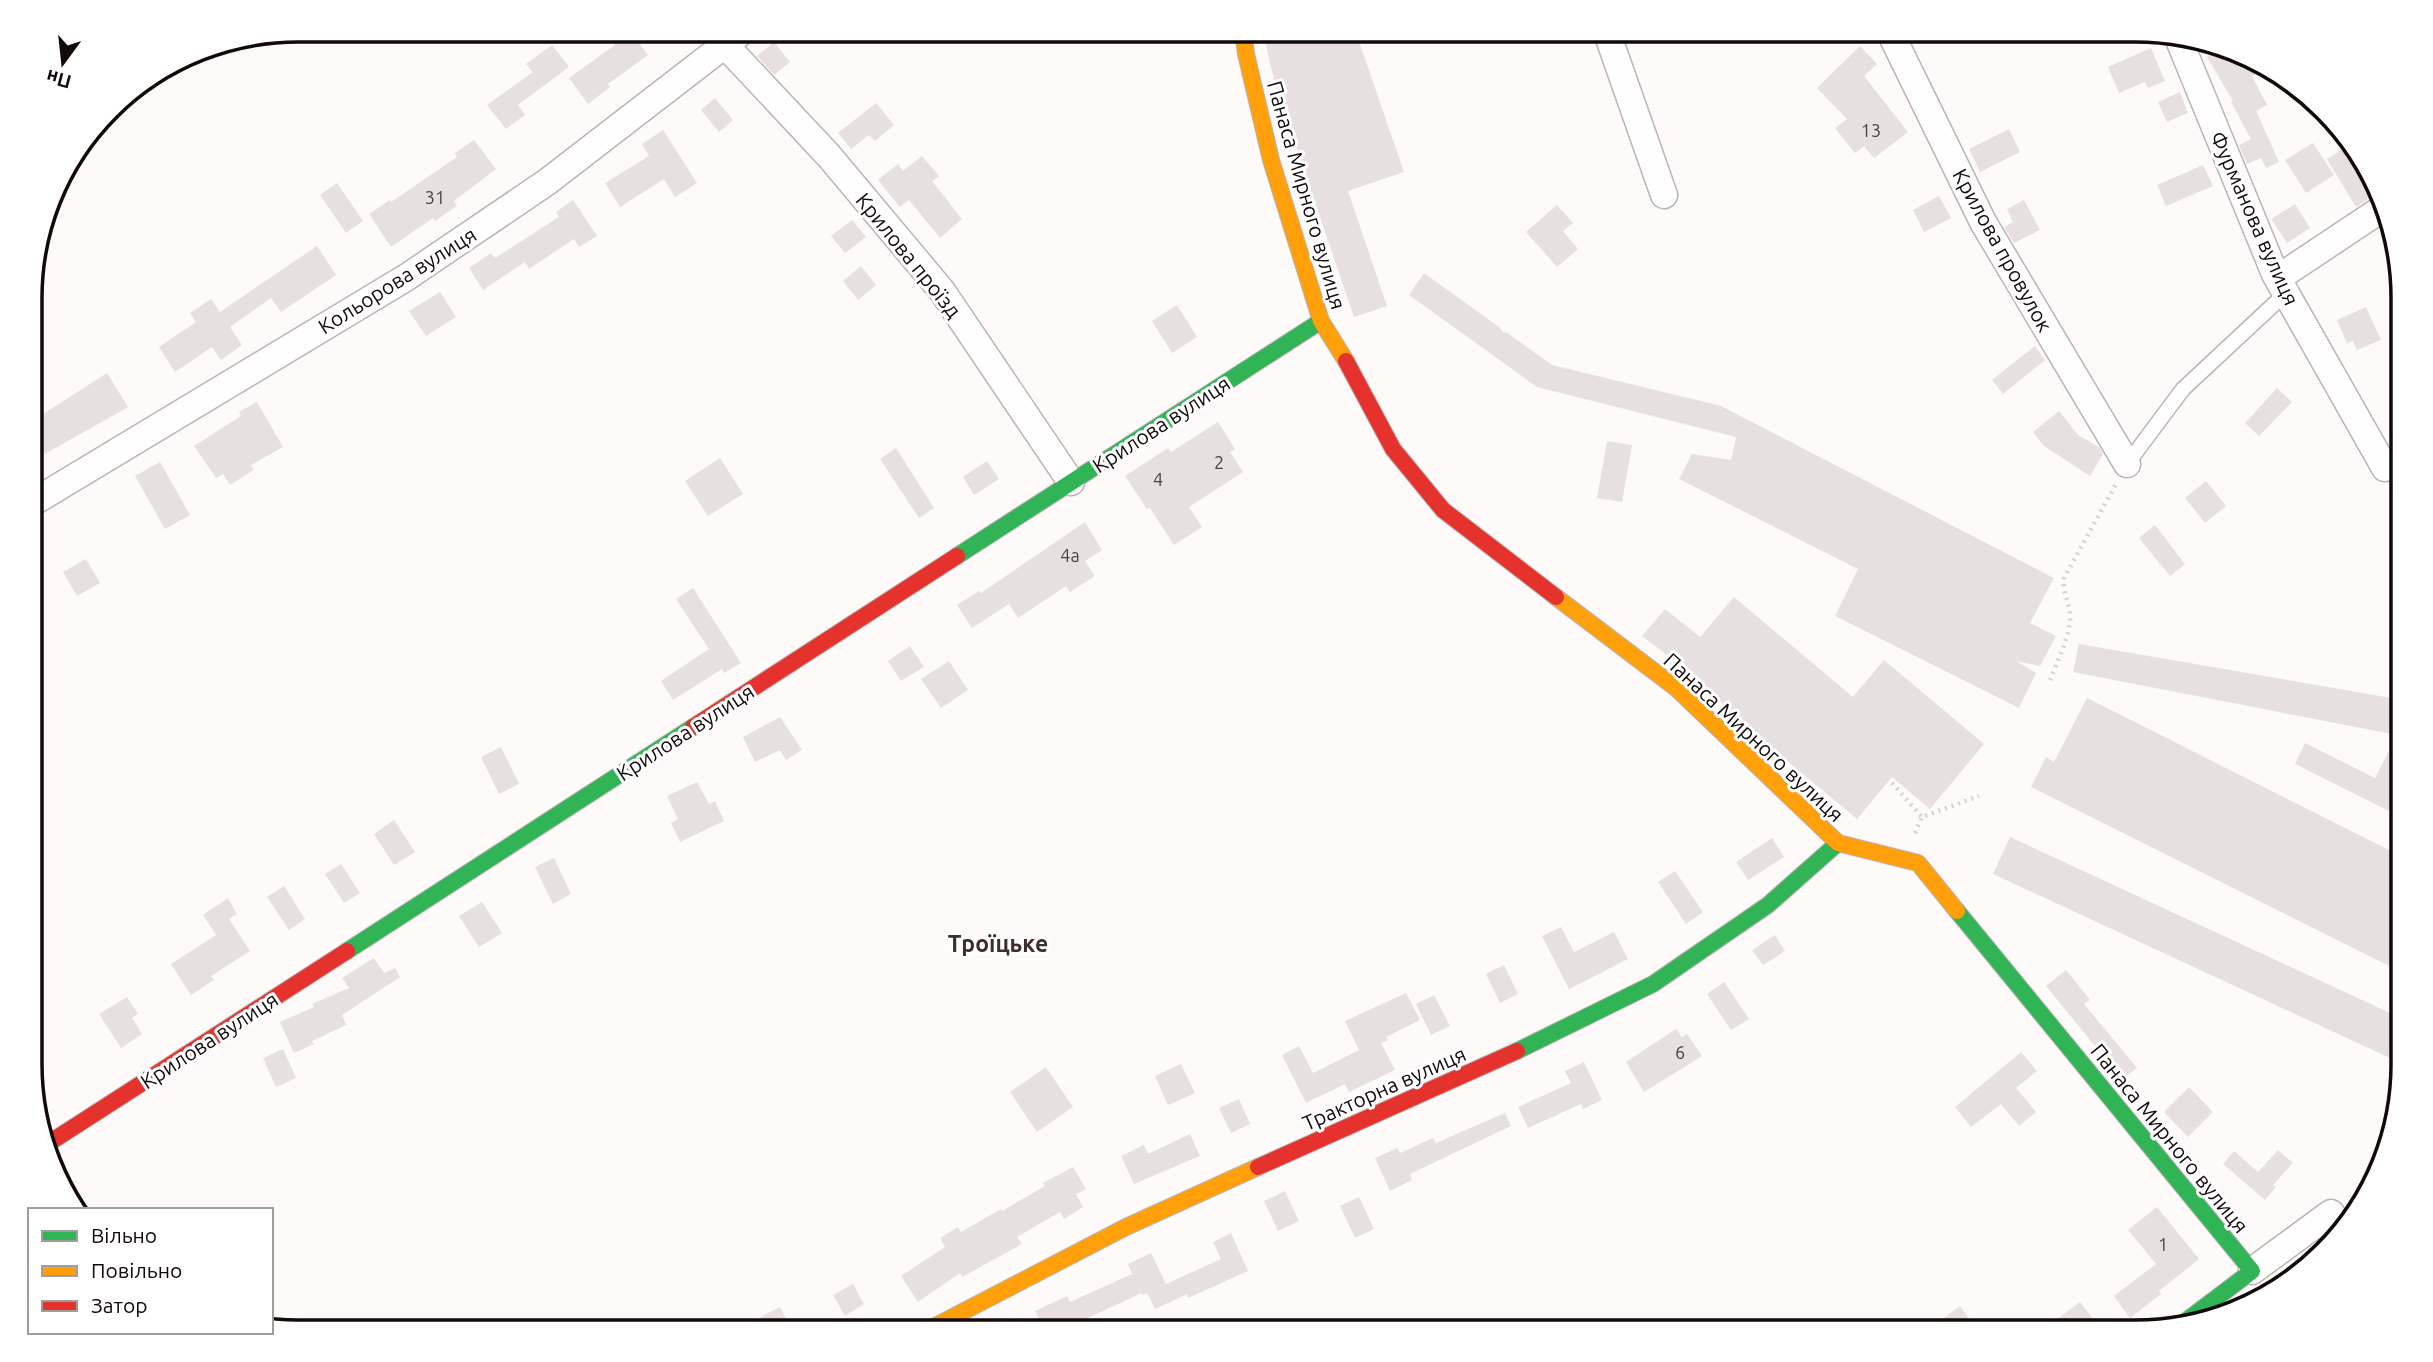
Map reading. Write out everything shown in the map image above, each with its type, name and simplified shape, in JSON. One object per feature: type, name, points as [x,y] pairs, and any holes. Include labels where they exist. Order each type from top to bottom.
[{"type":"street","name":"Кольорова вулиця","points":[[42,497],[407,277],[547,182],[729,42]]},
{"type":"street","name":"Крилова проїзд","points":[[739,42],[942,291],[1071,482]]},
{"type":"street","name":"Панаса Мирного вулиця","points":[[1244,42],[1271,160],[1321,321],[1393,449],[1443,510],[1676,688],[1838,843],[1918,863],[2252,1271]]},
{"type":"street","points":[[1610,42],[1664,195]]},
{"type":"street","name":"Крилова провулок","points":[[1895,42],[1983,222],[2127,464]]},
{"type":"street","name":"Фурманова вулиця","points":[[2182,46],[2282,285],[2385,468]]},
{"type":"street","points":[[2282,285],[2376,213]]},
{"type":"street","name":"Крилова вулиця","points":[[54,1140],[1321,321]]},
{"type":"street","name":"Тракторна вулиця","points":[[947,1320],[1126,1227],[1511,1054],[1653,984],[1768,905],[1838,843]]},
{"type":"street","points":[[2198,1312],[2330,1213],[2336,1222]]},
{"type":"lane","points":[[2127,464],[2183,389],[2282,285]]},
{"type":"path","points":[[2050,680],[2070,623],[2070,612],[2063,591],[2064,578],[2127,464]]},
{"type":"path","points":[[1892,783],[1922,817],[1979,796]]},
{"type":"building","points":[[613,42],[638,42],[648,55],[608,84],[610,87],[588,104],[569,78],[615,45]]},
{"type":"building","points":[[774,42],[790,62],[774,75],[757,56]]},
{"type":"building","points":[[1359,42],[1404,172],[1348,191],[1387,306],[1354,317],[1276,88],[1266,43]]},
{"type":"building","points":[[552,45],[569,67],[518,105],[525,115],[506,129],[487,105],[533,72],[526,64]]},
{"type":"building","points":[[1860,46],[1877,64],[1864,76],[1908,132],[1874,158],[1864,146],[1855,153],[1835,128],[1847,119],[1817,88]]},
{"type":"building","points":[[2151,48],[2165,81],[2148,88],[2145,82],[2119,93],[2108,67]]},
{"type":"building","points":[[2212,54],[2218,56],[2257,73],[2252,76],[2267,105],[2256,111],[2279,162],[2266,168],[2261,158],[2247,164],[2239,145],[2251,139],[2231,102],[2233,101],[2207,57]]},
{"type":"building","points":[[2180,92],[2188,113],[2167,122],[2158,102]]},
{"type":"building","points":[[715,98],[733,120],[719,132],[701,110]]},
{"type":"building","points":[[876,103],[894,125],[875,141],[869,135],[851,149],[838,133]]},
{"type":"building","points":[[2009,129],[2020,152],[1980,172],[1969,149]]},
{"type":"building","points":[[663,130],[697,183],[675,197],[664,179],[620,207],[605,183],[649,156],[642,144]]},
{"type":"building","points":[[474,140],[496,169],[454,201],[457,206],[435,221],[433,218],[391,247],[369,214],[457,157],[455,153]]},
{"type":"building","points":[[2313,143],[2334,175],[2306,193],[2285,160]]},
{"type":"building","points":[[2343,149],[2371,197],[2356,207],[2327,159]]},
{"type":"building","points":[[922,156],[939,176],[932,181],[962,219],[940,238],[909,200],[900,207],[878,180],[898,164],[903,171]]},
{"type":"building","points":[[2203,165],[2213,186],[2166,206],[2157,185]]},
{"type":"building","points":[[337,183],[363,221],[346,233],[320,195]]},
{"type":"building","points":[[1939,196],[1951,218],[1924,232],[1913,210]]},
{"type":"building","points":[[573,200],[597,236],[579,247],[574,239],[529,269],[525,262],[483,290],[469,268],[491,253],[495,258],[559,217],[556,212]]},
{"type":"building","points":[[2024,200],[2040,230],[2014,243],[2004,227],[2013,222],[2007,209]]},
{"type":"building","points":[[2295,204],[2310,228],[2287,243],[2271,219]]},
{"type":"building","points":[[1557,205],[1573,223],[1563,231],[1578,249],[1557,267],[1526,232]]},
{"type":"building","points":[[852,220],[866,237],[845,253],[831,236]]},
{"type":"building","points":[[317,246],[336,275],[281,312],[271,298],[230,327],[242,345],[221,360],[212,347],[175,372],[159,347],[196,322],[190,313],[211,299],[220,312]]},
{"type":"building","points":[[861,266],[876,285],[858,300],[843,281]]},
{"type":"building","points":[[1424,273],[1552,365],[1721,406],[2054,578],[2030,623],[2056,636],[2040,666],[2016,661],[2036,673],[2019,708],[1835,616],[1858,569],[1679,479],[1692,454],[1731,460],[1736,437],[1537,387],[1409,295]]},
{"type":"building","points":[[440,292],[456,317],[426,336],[409,311]]},
{"type":"building","points":[[1177,305],[1197,337],[1172,353],[1152,321]]},
{"type":"building","points":[[2366,307],[2381,340],[2357,350],[2353,341],[2347,343],[2337,320]]},
{"type":"building","points":[[2035,346],[2045,360],[2003,394],[1992,380]]},
{"type":"building","points":[[107,373],[128,407],[45,454],[42,449],[42,415]]},
{"type":"building","points":[[2277,388],[2292,402],[2259,436],[2245,423]]},
{"type":"building","points":[[257,402],[283,447],[251,465],[254,470],[230,485],[223,474],[216,478],[194,446],[241,416],[239,412]]},
{"type":"building","points":[[2059,411],[2078,435],[2099,447],[2103,454],[2090,476],[2044,446],[2033,432]]},
{"type":"building","points":[[1218,422],[1235,449],[1230,452],[1243,472],[1189,507],[1202,527],[1174,545],[1125,476],[1168,448],[1171,452]]},
{"type":"building","points":[[1607,441],[1632,445],[1622,502],[1597,498]]},
{"type":"building","points":[[896,448],[934,508],[919,518],[880,459]]},
{"type":"building","points":[[720,458],[743,494],[708,516],[685,481]]},
{"type":"building","points":[[987,461],[999,479],[974,495],[963,477]]},
{"type":"building","points":[[160,462],[190,515],[165,529],[135,476]]},
{"type":"building","points":[[2206,481],[2226,506],[2205,523],[2185,498]]},
{"type":"building","points":[[1085,522],[1102,550],[1085,561],[1095,576],[1070,592],[1066,586],[1018,618],[1009,604],[972,628],[957,605],[979,591],[981,593]]},
{"type":"building","points":[[2155,525],[2185,564],[2170,576],[2139,538]]},
{"type":"building","points":[[86,559],[100,583],[77,596],[63,572]]},
{"type":"building","points":[[693,588],[741,663],[724,673],[722,669],[673,700],[661,681],[709,649],[676,599]]},
{"type":"building","points":[[1734,597],[1853,697],[1884,660],[1984,744],[1930,809],[1892,777],[1857,819],[1751,731],[1691,673],[1642,636],[1665,609],[1700,637]]},
{"type":"building","points":[[2079,644],[2391,698],[2391,734],[2073,672]]},
{"type":"building","points":[[910,646],[924,667],[901,681],[888,661]]},
{"type":"building","points":[[949,661],[968,690],[941,708],[921,679]]},
{"type":"building","points":[[2087,698],[2391,851],[2391,967],[2031,787],[2046,757],[2054,762]]},
{"type":"building","points":[[780,717],[802,750],[786,760],[780,750],[755,762],[743,737]]},
{"type":"building","points":[[2305,743],[2375,778],[2391,747],[2391,812],[2295,764]]},
{"type":"building","points":[[501,747],[519,784],[499,794],[481,757]]},
{"type":"building","points":[[697,782],[709,804],[715,801],[724,821],[680,842],[671,823],[678,819],[667,796]]},
{"type":"building","points":[[394,820],[415,852],[394,865],[374,834]]},
{"type":"building","points":[[2010,837],[2391,1013],[2391,1058],[1993,874]]},
{"type":"building","points":[[1772,838],[1784,857],[1748,880],[1736,862]]},
{"type":"building","points":[[554,858],[571,894],[553,904],[535,867]]},
{"type":"building","points":[[341,864],[360,893],[344,903],[325,874]]},
{"type":"building","points":[[1675,871],[1703,912],[1686,924],[1658,882]]},
{"type":"building","points":[[284,886],[305,919],[289,930],[267,897]]},
{"type":"building","points":[[228,898],[237,914],[229,919],[250,951],[211,976],[214,980],[191,995],[171,964],[216,935],[203,915]]},
{"type":"building","points":[[482,902],[502,933],[479,947],[459,916]]},
{"type":"building","points":[[1561,927],[1574,952],[1614,932],[1628,959],[1569,989],[1542,936]]},
{"type":"building","points":[[1775,935],[1785,951],[1763,965],[1752,950]]},
{"type":"building","points":[[374,958],[384,973],[395,968],[400,977],[342,1015],[346,1025],[294,1053],[280,1022],[349,988],[342,978]]},
{"type":"building","points":[[1504,965],[1518,994],[1500,1003],[1486,974]]},
{"type":"building","points":[[2066,970],[2090,1000],[2084,1004],[2137,1068],[2122,1079],[2046,986]]},
{"type":"building","points":[[1724,982],[1749,1019],[1731,1030],[1707,994]]},
{"type":"building","points":[[1406,993],[1420,1020],[1386,1037],[1388,1040],[1381,1043],[1395,1070],[1349,1092],[1345,1084],[1306,1103],[1282,1055],[1299,1046],[1313,1073],[1359,1050],[1345,1021]]},
{"type":"building","points":[[1434,995],[1450,1026],[1431,1035],[1416,1004]]},
{"type":"building","points":[[127,997],[138,1014],[132,1018],[142,1034],[121,1048],[99,1014]]},
{"type":"building","points":[[1676,1029],[1682,1037],[1687,1034],[1702,1056],[1644,1092],[1626,1062]]},
{"type":"building","points":[[283,1049],[296,1078],[276,1087],[263,1058]]},
{"type":"building","points":[[2021,1052],[2037,1071],[2016,1088],[2036,1112],[2019,1126],[2001,1104],[1971,1127],[1955,1107]]},
{"type":"building","points":[[1584,1062],[1602,1100],[1583,1109],[1581,1104],[1528,1128],[1518,1107],[1571,1083],[1565,1071]]},
{"type":"building","points":[[1181,1064],[1195,1093],[1168,1105],[1155,1076]]},
{"type":"building","points":[[1046,1067],[1073,1107],[1037,1132],[1010,1092]]},
{"type":"building","points":[[2189,1087],[2213,1112],[2188,1137],[2164,1112]]},
{"type":"building","points":[[1239,1099],[1250,1124],[1231,1133],[1219,1108]]},
{"type":"building","points":[[1505,1113],[1511,1126],[1410,1174],[1412,1180],[1390,1191],[1375,1158],[1397,1148],[1400,1153],[1433,1138],[1436,1143]]},
{"type":"building","points":[[1190,1134],[1200,1156],[1134,1184],[1121,1156],[1144,1145],[1148,1154]]},
{"type":"building","points":[[2278,1150],[2293,1163],[2273,1185],[2276,1187],[2265,1200],[2223,1164],[2234,1151],[2258,1172]]},
{"type":"building","points":[[1073,1167],[1086,1189],[1076,1194],[1083,1207],[1064,1219],[1060,1212],[1017,1237],[1022,1244],[962,1277],[960,1273],[918,1302],[901,1276],[945,1247],[940,1238],[958,1227],[961,1232],[1001,1209],[1002,1211],[1045,1186],[1043,1183]]},
{"type":"building","points":[[1285,1191],[1299,1221],[1278,1231],[1264,1201]]},
{"type":"building","points":[[1359,1197],[1374,1229],[1355,1238],[1340,1206]]},
{"type":"building","points":[[2157,1207],[2199,1259],[2130,1318],[2114,1296],[2156,1264],[2128,1230]]},
{"type":"building","points":[[1231,1233],[1248,1271],[1188,1298],[1187,1294],[1155,1309],[1147,1293],[1142,1293],[1083,1320],[1039,1320],[1035,1311],[1067,1296],[1070,1302],[1132,1274],[1128,1264],[1151,1253],[1166,1284],[1221,1259],[1213,1242]]},
{"type":"building","points":[[853,1284],[864,1304],[845,1316],[833,1295]]},
{"type":"building","points":[[2080,1302],[2094,1320],[2056,1320]]},
{"type":"building","points":[[1960,1306],[1970,1320],[1941,1320]]},
{"type":"building","points":[[780,1307],[787,1320],[762,1320],[760,1317]]},
{"type":"traffic: fast","points":[[957,556],[1321,321]]},
{"type":"traffic: fast","points":[[347,951],[693,727]]},
{"type":"traffic: fast","points":[[1517,1051],[1653,984],[1768,905],[1838,843]]},
{"type":"traffic: fast","points":[[1957,911],[2252,1271],[2198,1312]]},
{"type":"traffic: slow","points":[[1244,42],[1271,160],[1321,321],[1346,361]]},
{"type":"traffic: slow","points":[[1556,597],[1676,688],[1838,843],[1918,863],[1957,911]]},
{"type":"traffic: slow","points":[[947,1320],[1126,1227],[1258,1167]]},
{"type":"traffic: jam","points":[[1346,361],[1393,449],[1443,510],[1556,597]]},
{"type":"traffic: jam","points":[[693,727],[957,556]]},
{"type":"traffic: jam","points":[[54,1140],[347,951]]},
{"type":"traffic: jam","points":[[1258,1167],[1517,1051]]},
{"type":"district","name":"Троїцьке","points":[[998,943]]}]
